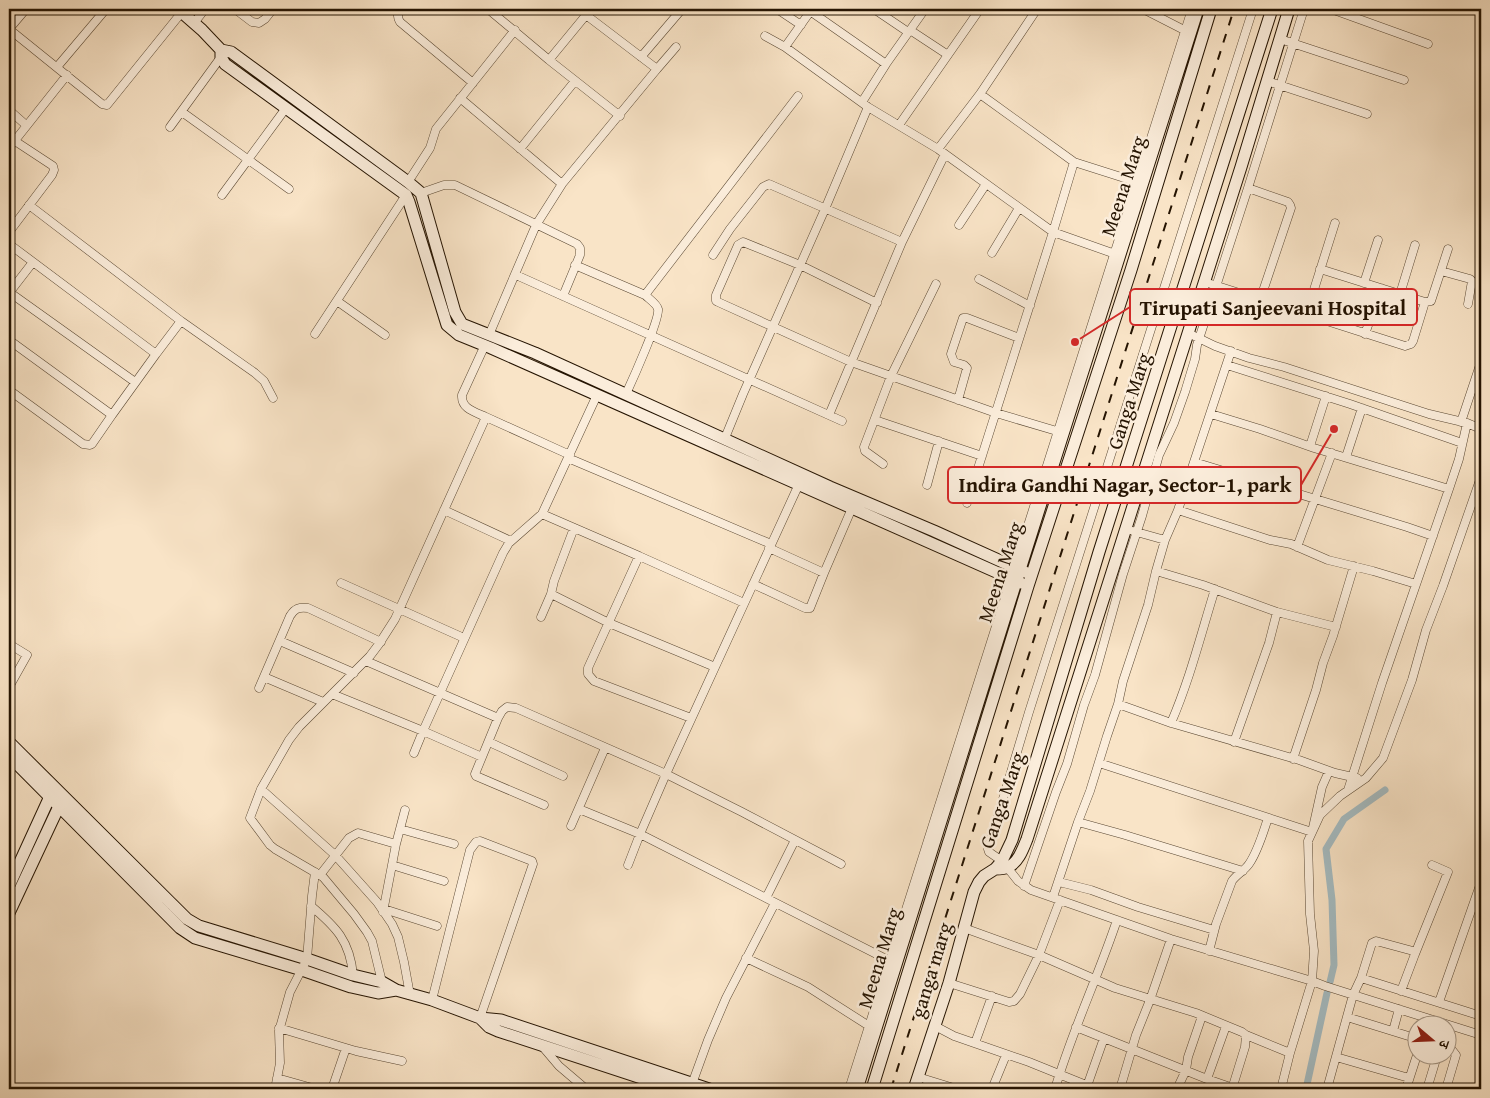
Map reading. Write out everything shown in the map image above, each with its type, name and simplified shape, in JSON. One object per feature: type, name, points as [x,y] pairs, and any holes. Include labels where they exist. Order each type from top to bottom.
[{"type":"street","points":[[26,9],[9,29],[102,104],[107,105],[180,10],[221,54],[225,64],[406,194],[447,325],[459,335],[487,340],[535,353],[725,438],[1015,575]]},
{"type":"street","points":[[57,67],[106,9]]},
{"type":"street","points":[[194,23],[205,9]]},
{"type":"street","points":[[236,9],[252,22],[259,24],[273,9]]},
{"type":"street","points":[[400,9],[398,14],[400,22],[473,83]]},
{"type":"street","points":[[488,9],[548,60],[620,116]]},
{"type":"street","points":[[640,56],[682,9]]},
{"type":"street","points":[[777,9],[801,25]]},
{"type":"street","points":[[874,9],[948,55]]},
{"type":"street","points":[[725,438],[825,209],[865,104],[886,64],[925,9]]},
{"type":"street","points":[[899,125],[980,9]]},
{"type":"street","points":[[938,149],[980,94],[1036,9]]},
{"type":"street","points":[[1143,9],[1188,32],[1192,9]]},
{"type":"street","name":"Meena Marg","points":[[857,1089],[893,962],[1060,432],[1188,32],[1198,9]]},
{"type":"street","name":"Meena Marg","points":[[872,1089],[1030,580],[1134,260],[1212,9]]},
{"type":"street","points":[[1253,9],[988,849],[1002,866],[1031,890],[1208,951],[1312,981],[1420,1016]]},
{"type":"street","name":"Ganga Marg","points":[[1002,866],[1012,840],[1100,552],[1272,9]]},
{"type":"street","name":"Ganga Marg","points":[[1002,866],[1018,857],[1027,839],[1132,530],[1188,333],[1289,9]]},
{"type":"street","points":[[1024,886],[1067,764],[1095,675],[1123,574],[1132,530],[1159,455],[1174,423],[1185,392],[1197,346],[1304,9]]},
{"type":"street","points":[[1331,9],[1428,44]]},
{"type":"street","points":[[785,47],[811,10],[886,64]]},
{"type":"street","points":[[548,60],[588,12],[657,69]]},
{"type":"street","points":[[408,182],[427,154],[436,130],[515,30]]},
{"type":"street","points":[[765,36],[785,47],[865,104],[938,149],[1053,232],[1134,260]]},
{"type":"street","points":[[1280,39],[1404,80]]},
{"type":"street","points":[[676,47],[562,184],[536,225],[516,275],[462,395],[462,400],[466,407],[486,417],[824,572]]},
{"type":"street","points":[[170,127],[221,54],[231,52],[421,193],[455,312],[462,324],[487,340],[597,395],[852,508],[1030,580]]},
{"type":"street","points":[[9,148],[67,75]]},
{"type":"street","points":[[520,149],[575,81]]},
{"type":"street","points":[[1267,81],[1367,114]]},
{"type":"street","points":[[980,94],[1074,162],[1156,187]]},
{"type":"street","points":[[645,295],[798,96]]},
{"type":"street","points":[[460,98],[562,184]]},
{"type":"street","points":[[222,195],[286,108]]},
{"type":"street","points":[[9,110],[26,125]]},
{"type":"street","points":[[182,112],[289,189]]},
{"type":"street","points":[[9,232],[54,170],[53,166],[15,141]]},
{"type":"street","points":[[829,415],[902,242],[945,154]]},
{"type":"street","points":[[967,503],[1074,162]]},
{"type":"street","points":[[713,255],[730,229],[763,187],[769,184],[902,242]]},
{"type":"street","points":[[959,225],[986,184]]},
{"type":"street","points":[[421,193],[444,185],[455,185],[577,244],[580,248],[580,254],[562,296]]},
{"type":"street","points":[[1248,188],[1288,202],[1291,208],[1260,300]]},
{"type":"street","points":[[315,334],[406,194]]},
{"type":"street","points":[[29,205],[181,321],[255,373],[264,381],[273,398]]},
{"type":"street","points":[[992,253],[1019,208]]},
{"type":"street","points":[[1306,315],[1335,223]]},
{"type":"street","points":[[1364,283],[1378,240]]},
{"type":"street","points":[[877,303],[800,265],[743,242],[738,245],[716,295],[716,301],[718,302],[851,362],[996,413],[1076,437]]},
{"type":"street","points":[[9,244],[156,354]]},
{"type":"street","points":[[1400,294],[1414,244]]},
{"type":"street","points":[[1320,269],[1425,302],[1431,301],[1448,250]]},
{"type":"street","points":[[33,262],[9,293],[135,382]]},
{"type":"street","points":[[575,265],[645,295],[657,306],[658,310],[651,336],[626,394]]},
{"type":"street","points":[[1441,270],[1472,281],[1468,304]]},
{"type":"street","points":[[516,275],[842,421]]},
{"type":"street","points":[[979,279],[1030,306]]},
{"type":"street","points":[[1204,282],[1404,346],[1408,346],[1413,340],[1425,302]]},
{"type":"street","points":[[883,464],[864,451],[864,447],[891,376],[936,284]]},
{"type":"street","points":[[1365,334],[1381,288]]},
{"type":"street","points":[[337,301],[385,335]]},
{"type":"street","points":[[958,400],[967,368],[954,362],[951,354],[964,318],[1019,338]]},
{"type":"street","points":[[9,390],[83,444],[90,445],[181,321]]},
{"type":"street","points":[[1188,333],[1249,358],[1284,366],[1429,414],[1464,422],[1481,429]]},
{"type":"street","points":[[9,340],[112,415]]},
{"type":"street","points":[[949,983],[1009,1002],[1014,1001],[1039,955],[1059,882],[1118,704],[1123,681],[1148,605],[1165,540],[1178,510],[1231,351]]},
{"type":"street","points":[[1348,790],[1382,683],[1449,489],[1462,443],[1464,422],[1481,362]]},
{"type":"street","points":[[1227,365],[1326,396],[1462,443]]},
{"type":"street","points":[[414,753],[503,553],[511,541],[542,514],[597,395]]},
{"type":"street","points":[[1310,446],[1326,396]]},
{"type":"street","points":[[1346,457],[1362,408]]},
{"type":"street","points":[[1211,414],[1449,489]]},
{"type":"street","points":[[382,982],[372,941],[367,932],[323,877],[270,845],[250,818],[261,789],[289,740],[323,702],[366,662],[381,642],[399,609],[486,417]]},
{"type":"street","points":[[875,420],[982,456]]},
{"type":"street","points":[[927,485],[939,441]]},
{"type":"street","points":[[1297,547],[1332,453]]},
{"type":"street","points":[[1194,462],[1407,526],[1433,536]]},
{"type":"street","points":[[1281,1089],[1312,981],[1314,951],[1310,914],[1308,841],[1320,815],[1348,790],[1363,780],[1383,758],[1412,680],[1426,630],[1481,477]]},
{"type":"street","points":[[628,865],[666,774],[798,484]]},
{"type":"street","points":[[752,584],[805,608],[810,608],[852,508]]},
{"type":"street","points":[[444,510],[511,541]]},
{"type":"street","points":[[1178,510],[1270,540],[1290,544],[1328,560],[1416,584]]},
{"type":"street","points":[[542,514],[744,603]]},
{"type":"street","points":[[541,617],[574,528]]},
{"type":"street","points":[[1132,530],[1165,540]]},
{"type":"street","points":[[638,556],[588,668],[588,674],[594,681],[691,718]]},
{"type":"street","points":[[1293,759],[1354,566]]},
{"type":"street","points":[[1156,571],[1215,589],[1277,612],[1336,627]]},
{"type":"street","points":[[342,583],[464,638]]},
{"type":"street","points":[[1171,723],[1192,670],[1215,589]]},
{"type":"street","points":[[551,594],[609,623],[715,667]]},
{"type":"street","points":[[259,688],[296,608],[308,608],[381,642]]},
{"type":"street","points":[[1234,742],[1269,643],[1277,612]]},
{"type":"street","points":[[280,641],[354,673]]},
{"type":"street","points":[[9,644],[27,655],[9,687]]},
{"type":"street","points":[[366,662],[498,718]]},
{"type":"street","points":[[264,677],[323,702]]},
{"type":"street","points":[[332,694],[482,756]]},
{"type":"street","points":[[1118,704],[1171,723],[1363,780]]},
{"type":"street","points":[[544,805],[475,774],[498,718],[507,707],[513,707],[666,774],[841,864]]},
{"type":"street","points":[[9,742],[187,919],[205,928],[305,965],[351,987],[378,994],[396,990]]},
{"type":"street","points":[[489,742],[563,776]]},
{"type":"street","points":[[571,826],[605,748]]},
{"type":"street","points":[[9,756],[180,928],[195,938],[382,982],[396,990],[432,1000],[480,1018],[501,1020],[710,1089]]},
{"type":"street","points":[[1099,763],[1312,832]]},
{"type":"street","points":[[1312,832],[1322,787],[1329,771]]},
{"type":"street","points":[[9,886],[54,786]]},
{"type":"street","points":[[261,789],[335,855],[383,910],[398,937],[410,995]]},
{"type":"street","points":[[9,913],[64,796]]},
{"type":"street","points":[[578,809],[640,834],[893,962],[910,968]]},
{"type":"street","points":[[383,910],[405,810]]},
{"type":"street","points":[[1208,951],[1232,881],[1254,857],[1268,818]]},
{"type":"street","points":[[1078,822],[1243,871]]},
{"type":"street","points":[[400,829],[454,844]]},
{"type":"street","points":[[276,1089],[280,1063],[280,1028],[290,992],[305,965],[318,874],[349,838],[358,833],[396,844]]},
{"type":"street","points":[[766,898],[795,840]]},
{"type":"street","points":[[432,1000],[470,850],[476,842],[480,841],[509,851],[532,861],[533,864],[480,1018]]},
{"type":"street","points":[[392,865],[444,881]]},
{"type":"street","points":[[1401,991],[1448,872],[1432,865]]},
{"type":"street","name":"ganga marg","points":[[914,1089],[949,983],[974,892],[984,876],[1002,866]]},
{"type":"street","points":[[1059,882],[1091,890],[1214,930]]},
{"type":"street","points":[[1439,1002],[1479,888]]},
{"type":"street","points":[[692,1084],[708,1040],[746,958],[775,903]]},
{"type":"street","points":[[312,906],[327,919],[344,942],[349,952],[353,975]]},
{"type":"street","points":[[383,910],[438,926]]},
{"type":"street","points":[[1055,1089],[1076,1027],[1117,920]]},
{"type":"street","points":[[964,928],[1039,955],[1115,988],[1202,1016],[1290,1053]]},
{"type":"street","points":[[1120,1089],[1136,1035],[1171,939]]},
{"type":"street","points":[[1326,1089],[1353,995],[1361,978],[1372,943],[1376,941],[1413,951],[1415,954]]},
{"type":"street","points":[[746,958],[808,987],[869,1026]]},
{"type":"street","points":[[849,1089],[869,1026],[893,962]]},
{"type":"street","points":[[1361,978],[1481,1014]]},
{"type":"street","points":[[975,1043],[992,996]]},
{"type":"street","points":[[1393,1031],[1399,1009]]},
{"type":"street","points":[[1177,1089],[1186,1070],[1188,1057],[1202,1016]]},
{"type":"street","points":[[1347,1016],[1408,1036]]},
{"type":"street","points":[[480,1018],[489,1027],[675,1089]]},
{"type":"street","points":[[935,1026],[954,1036],[1029,1062],[1087,1088],[1096,1089]]},
{"type":"street","points":[[1207,1079],[1226,1026]]},
{"type":"street","points":[[1076,1027],[1233,1089],[1245,1047],[1246,1035]]},
{"type":"street","points":[[280,1028],[346,1048],[402,1061]]},
{"type":"street","points":[[1458,1028],[1481,1035]]},
{"type":"street","points":[[1087,1088],[1104,1038]]},
{"type":"street","points":[[541,1045],[560,1066],[586,1089]]},
{"type":"street","points":[[332,1089],[346,1048]]},
{"type":"street","points":[[992,1089],[1006,1055]]},
{"type":"street","points":[[1336,1056],[1410,1078]]},
{"type":"street","points":[[1406,1089],[1414,1066]]},
{"type":"street","points":[[1427,1089],[1434,1066]]},
{"type":"street","points":[[1446,1089],[1453,1066]]},
{"type":"street","points":[[918,1077],[957,1089]]},
{"type":"street","points":[[278,1078],[316,1089]]},
{"type":"waterway","points":[[1330,982],[1334,965],[1332,900],[1326,849],[1344,819],[1385,790]]},
{"type":"waterway","points":[[1306,1089],[1327,993]]},
{"type":"railway","points":[[891,1089],[1234,9]]},
{"type":"place","name":"Tirupati Sanjeevani Hospital","points":[[1075,342]]},
{"type":"place","name":"Indira Gandhi Nagar, Sector-1, park","points":[[1334,429]]}]
